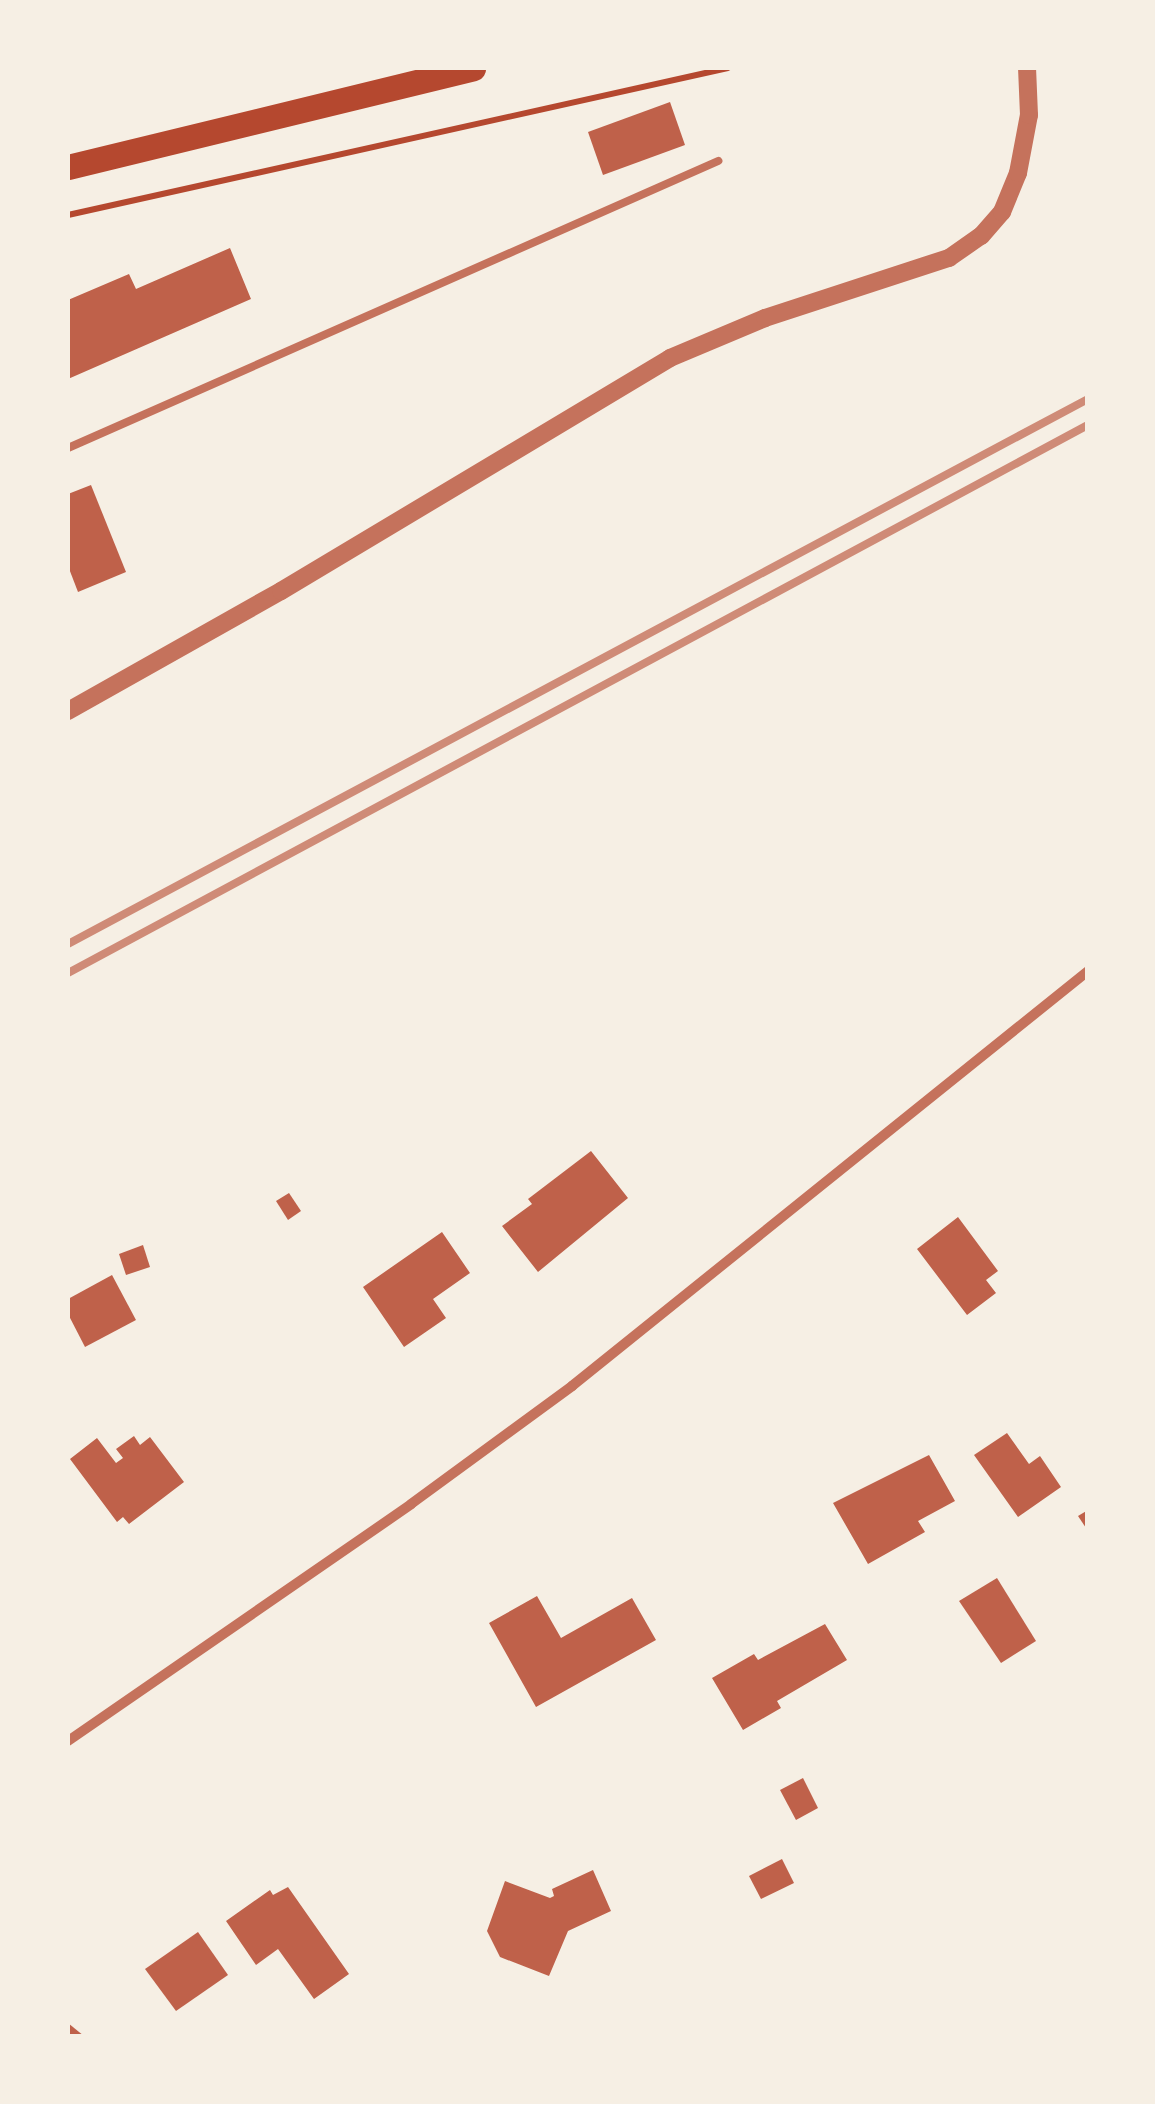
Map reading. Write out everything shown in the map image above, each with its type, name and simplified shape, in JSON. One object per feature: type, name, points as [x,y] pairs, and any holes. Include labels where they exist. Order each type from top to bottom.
[{"type":"main road","points":[[68,167],[473,68]]},
{"type":"street","points":[[68,710],[281,591],[670,358],[764,318],[948,258],[981,236],[1008,199],[1018,172],[1029,114],[1027,68]]},
{"type":"street","points":[[68,1741],[411,1504],[572,1386],[1088,971]]},
{"type":"lane","points":[[68,448],[718,160]]},
{"type":"path","points":[[68,215],[728,68]]},
{"type":"building","points":[[670,102],[685,145],[603,175],[588,132]]},
{"type":"building","points":[[230,248],[251,299],[68,379],[68,300],[129,274],[136,289]]},
{"type":"building","points":[[91,485],[126,572],[78,592],[68,566],[68,494]]},
{"type":"building","points":[[591,1151],[628,1198],[538,1272],[502,1226],[532,1204],[528,1199]]},
{"type":"building","points":[[289,1193],[301,1211],[288,1220],[276,1201]]},
{"type":"building","points":[[958,1217],[998,1271],[986,1280],[996,1293],[967,1315],[917,1249]]},
{"type":"building","points":[[442,1232],[470,1273],[433,1299],[446,1318],[404,1347],[363,1287]]},
{"type":"building","points":[[143,1245],[150,1267],[126,1275],[119,1254]]},
{"type":"building","points":[[112,1275],[136,1320],[85,1347],[68,1314],[68,1299]]},
{"type":"building","points":[[1007,1433],[1029,1464],[1040,1456],[1061,1487],[1018,1517],[974,1455]]},
{"type":"building","points":[[134,1436],[140,1445],[150,1437],[184,1482],[129,1524],[123,1517],[117,1522],[70,1459],[97,1438],[116,1463],[123,1458],[116,1449]]},
{"type":"building","points":[[929,1455],[955,1501],[918,1521],[925,1532],[868,1564],[833,1503]]},
{"type":"building","points":[[1088,1510],[1088,1531],[1078,1516]]},
{"type":"building","points":[[997,1578],[1036,1641],[1001,1663],[959,1601]]},
{"type":"building","points":[[537,1596],[561,1638],[632,1598],[656,1640],[536,1707],[489,1623]]},
{"type":"building","points":[[825,1624],[847,1660],[777,1701],[781,1708],[743,1730],[712,1678],[754,1654],[758,1660]]},
{"type":"building","points":[[803,1778],[818,1808],[796,1820],[780,1790]]},
{"type":"building","points":[[782,1859],[794,1883],[761,1899],[749,1876]]},
{"type":"building","points":[[593,1870],[611,1911],[568,1931],[549,1976],[500,1957],[487,1931],[505,1881],[550,1898],[554,1896],[552,1889]]},
{"type":"building","points":[[288,1887],[349,1974],[314,1999],[278,1949],[256,1965],[226,1921],[270,1890],[273,1895]]},
{"type":"building","points":[[198,1932],[228,1975],[176,2011],[145,1969]]},
{"type":"building","points":[[68,2023],[84,2036],[68,2036]]},
{"type":"railway","points":[[68,944],[1088,399]]},
{"type":"railway","points":[[68,973],[1088,425]]}]
